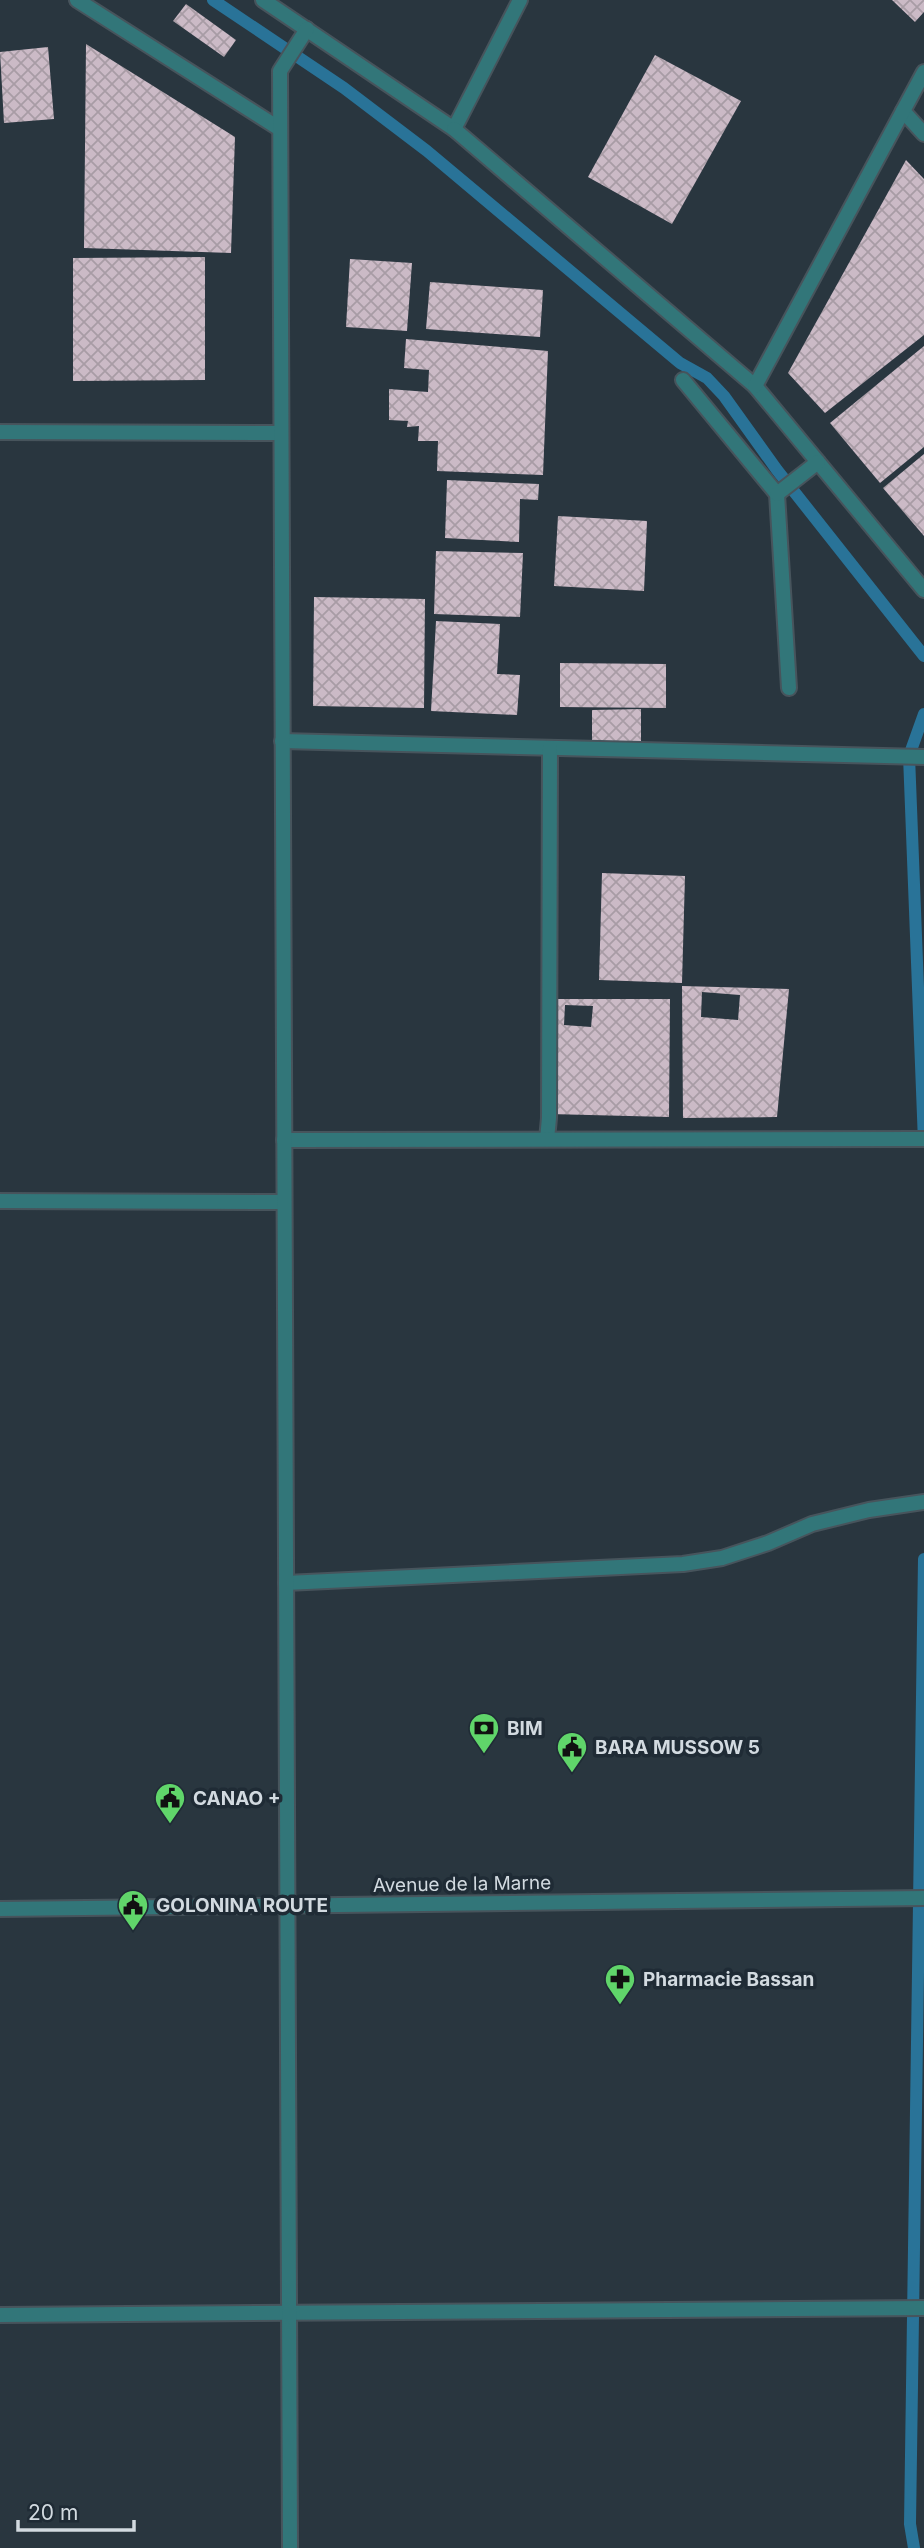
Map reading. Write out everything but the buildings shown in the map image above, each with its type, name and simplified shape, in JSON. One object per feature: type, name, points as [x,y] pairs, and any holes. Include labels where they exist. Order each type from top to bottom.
[{"type":"street","points":[[77,0],[280,129]]},
{"type":"street","points":[[263,0],[454,129],[755,386],[815,464],[924,590]]},
{"type":"street","points":[[454,129],[520,0]]},
{"type":"street","points":[[290,2548],[279,71],[307,29]]},
{"type":"street","points":[[755,386],[924,72]]},
{"type":"street","points":[[903,111],[924,134]]},
{"type":"street","points":[[683,380],[780,492],[789,688]]},
{"type":"street","points":[[0,432],[281,433]]},
{"type":"street","points":[[780,492],[815,464]]},
{"type":"street","points":[[282,741],[924,757]]},
{"type":"street","points":[[547,1139],[550,748]]},
{"type":"street","points":[[284,1140],[924,1139]]},
{"type":"street","points":[[0,1201],[284,1202]]},
{"type":"street","points":[[286,1583],[682,1564],[722,1558],[768,1543],[812,1524],[869,1510],[924,1502]]},
{"type":"street","name":"Avenue de la Marne","points":[[0,1909],[924,1898]]},
{"type":"street","points":[[0,2315],[924,2308]]},
{"type":"waterway","points":[[213,0],[344,88],[427,151],[680,363],[707,378],[724,396],[777,470],[924,656]]},
{"type":"waterway","points":[[924,714],[909,756],[924,1142]]},
{"type":"waterway","points":[[914,2548],[910,2524],[924,1559]]},
{"type":"place","name":"BIM","points":[[484,1755]]},
{"type":"place","name":"BARA MUSSOW 5","points":[[572,1774]]},
{"type":"place","name":"CANAO +","points":[[170,1825]]},
{"type":"place","name":"GOLONINA ROUTE","points":[[133,1932]]},
{"type":"place","name":"Pharmacie Bassan","points":[[620,2006]]}]
